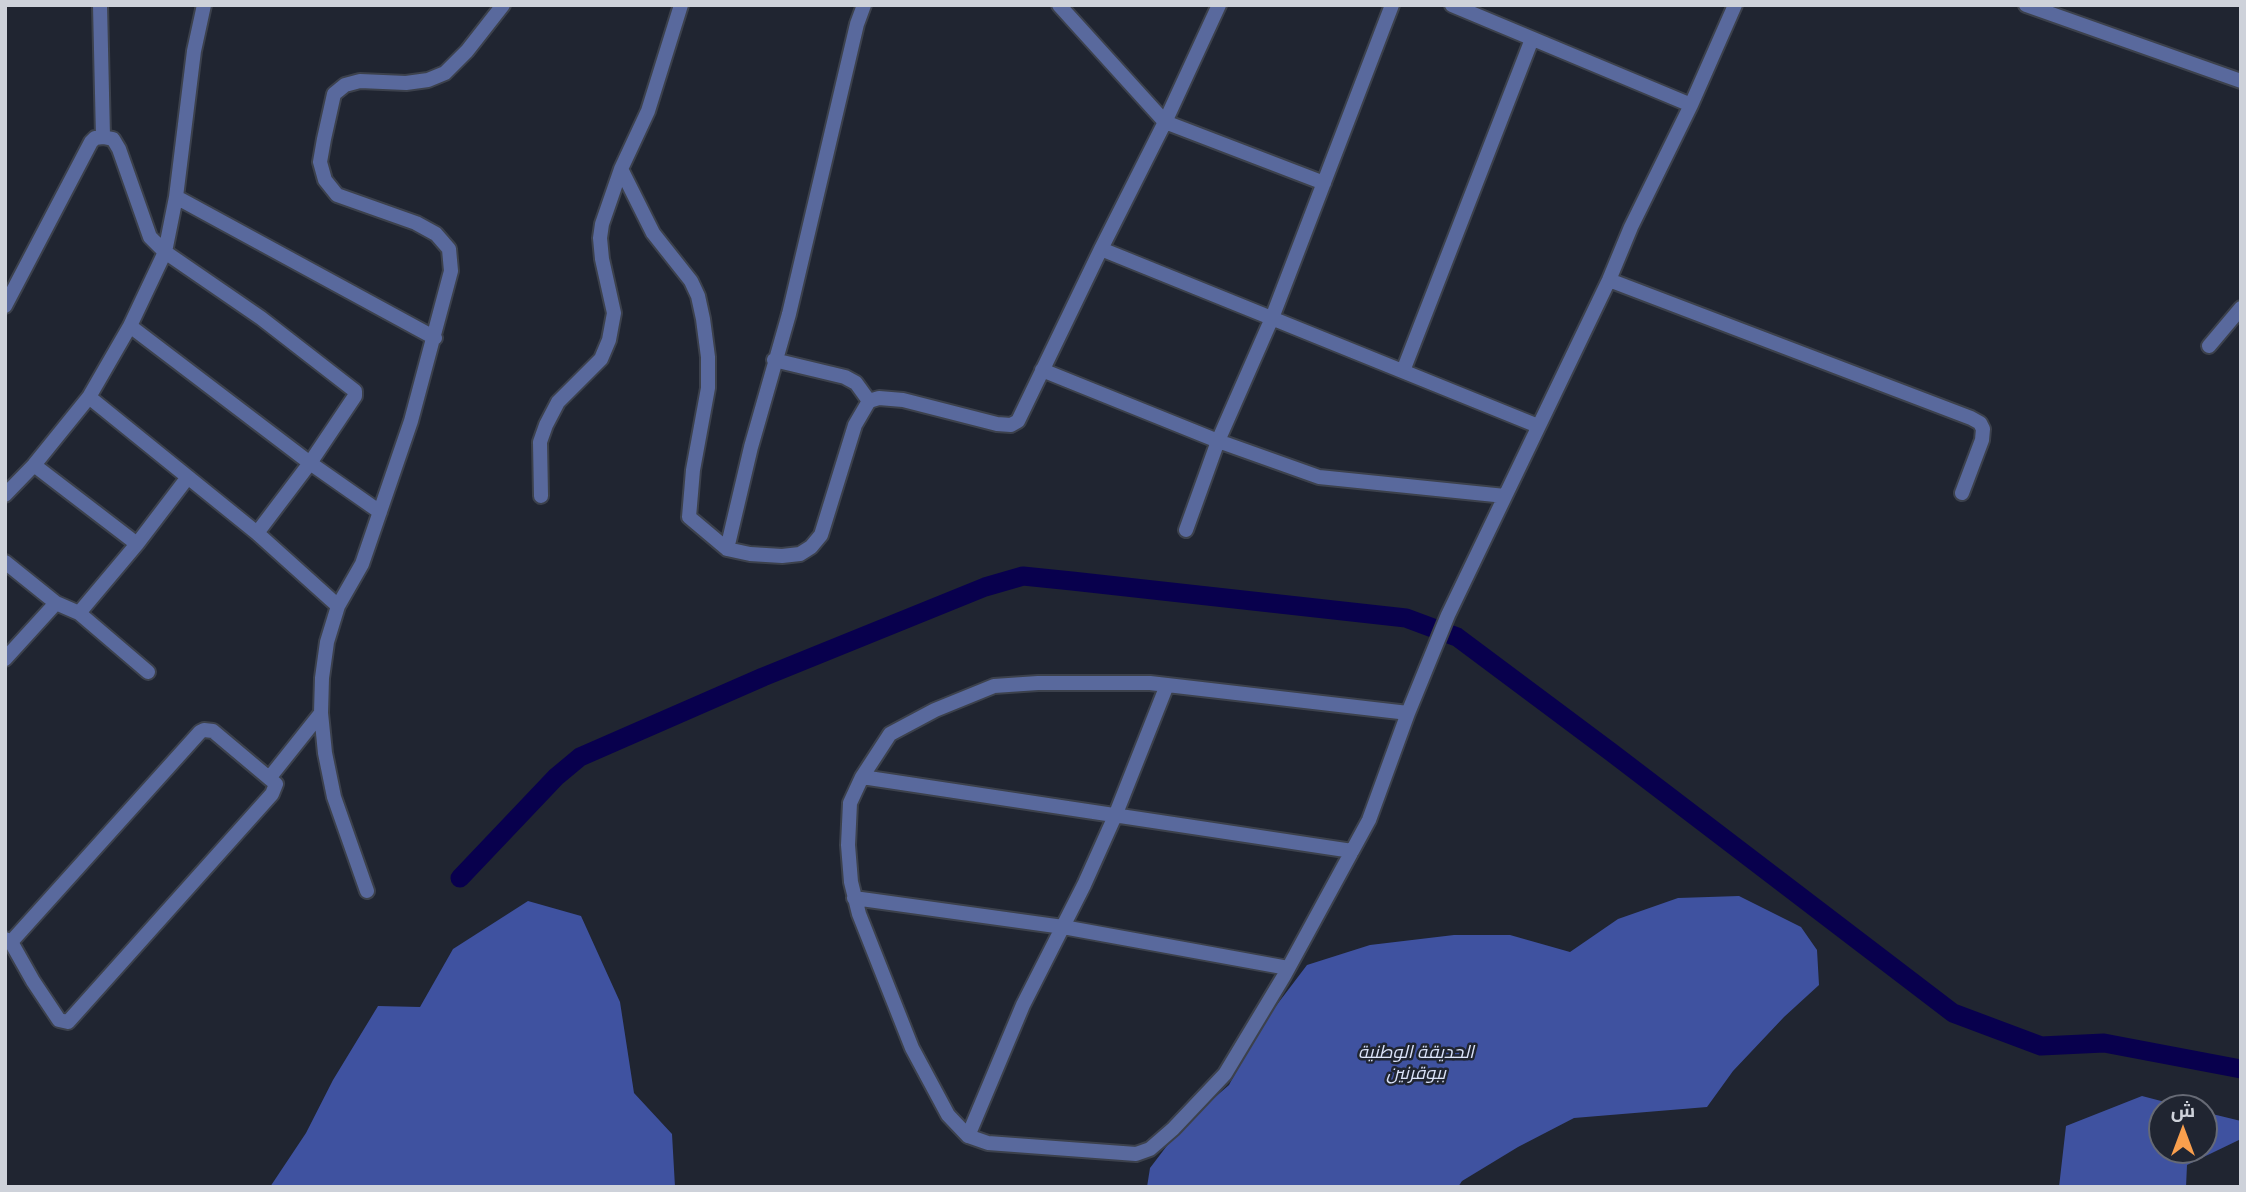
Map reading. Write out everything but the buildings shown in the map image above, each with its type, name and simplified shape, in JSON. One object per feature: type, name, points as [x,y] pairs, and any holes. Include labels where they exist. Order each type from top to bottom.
[{"type":"street","points":[[100,5],[103,137]]},
{"type":"street","points":[[5,495],[34,465],[89,397],[130,326],[164,252],[176,197],[194,51],[204,5]]},
{"type":"street","points":[[367,891],[334,797],[325,753],[321,713],[322,678],[327,642],[338,606],[362,564],[411,421],[451,271],[449,248],[436,234],[416,223],[337,195],[325,180],[320,162],[334,94],[345,85],[360,81],[406,83],[428,80],[445,73],[467,51],[503,5]]},
{"type":"street","points":[[541,496],[540,442],[546,425],[558,402],[601,359],[613,326],[614,313],[602,258],[602,225],[621,169],[648,111],[681,5]]},
{"type":"street","points":[[727,549],[774,360],[789,314],[857,24],[864,5]]},
{"type":"street","points":[[621,169],[653,233],[691,281],[698,296],[706,337],[708,388],[692,470],[688,514],[692,521],[727,549],[750,554],[800,554],[811,547],[821,535],[855,425],[869,401],[879,398],[903,400],[997,424],[1011,425],[1018,421],[1165,122],[1219,5]]},
{"type":"street","points":[[1186,530],[1218,441],[1272,318],[1392,5]]},
{"type":"street","points":[[1452,5],[1691,105]]},
{"type":"street","points":[[1408,713],[1150,683],[1038,682],[994,686],[935,710],[890,734],[862,776],[850,803],[848,845],[854,898],[912,1048],[948,1115],[968,1136],[988,1143],[1136,1154],[1150,1149],[1181,1121],[1225,1074],[1288,968],[1369,820],[1448,615],[1609,280],[1631,226],[1691,105],[1735,5]]},
{"type":"street","points":[[2026,5],[2241,81]]},
{"type":"street","points":[[1067,9],[1165,122],[1324,183]]},
{"type":"street","points":[[1403,371],[1532,39]]},
{"type":"street","points":[[5,306],[90,142],[95,138],[113,139],[150,237],[164,252],[261,318],[354,388],[355,396],[310,463],[257,533]]},
{"type":"street","points":[[176,197],[435,338]]},
{"type":"street","points":[[1101,248],[1538,426]]},
{"type":"street","points":[[1609,280],[1980,423],[1983,429],[1982,440],[1962,493]]},
{"type":"street","points":[[2209,346],[2241,308]]},
{"type":"street","points":[[130,326],[310,463],[380,512]]},
{"type":"street","points":[[774,360],[845,377],[856,383],[869,401]]},
{"type":"street","points":[[1042,370],[1218,441],[1319,477],[1504,496]]},
{"type":"street","points":[[89,397],[257,533],[338,606]]},
{"type":"street","points":[[34,465],[137,544]]},
{"type":"street","points":[[79,613],[137,544],[188,477]]},
{"type":"street","points":[[5,562],[55,603],[79,613],[148,672]]},
{"type":"street","points":[[5,659],[55,603]]},
{"type":"street","points":[[968,1136],[1023,1005],[1115,817],[1167,685]]},
{"type":"street","points":[[270,777],[321,713]]},
{"type":"street","points":[[204,730],[213,731],[276,784],[275,790],[68,1022],[59,1020],[8,940],[204,730]]},
{"type":"street","points":[[862,776],[1115,817],[1352,851]]},
{"type":"street","points":[[854,898],[1063,927],[1288,968]]},
{"type":"green space","name":"الحديقة الوطنية ببوقرنين","points":[[1739,896],[1801,927],[1817,950],[1819,985],[1784,1017],[1733,1071],[1707,1107],[1574,1118],[1518,1147],[1462,1181],[1458,1187],[1147,1187],[1150,1168],[1182,1126],[1229,1085],[1260,1027],[1307,965],[1370,945],[1454,935],[1510,935],[1570,952],[1618,919],[1678,898]]},
{"type":"green space","points":[[528,901],[581,916],[620,1002],[634,1093],[672,1134],[675,1187],[270,1187],[306,1133],[333,1080],[378,1006],[420,1007],[453,949]]},
{"type":"green space","points":[[2142,1096],[2148,1098],[2148,1164],[2189,1164],[2186,1187],[2059,1187],[2066,1126]]},
{"type":"green space","points":[[2218,1115],[2241,1121],[2241,1139],[2218,1150]]},
{"type":"waterway","points":[[460,878],[556,777],[580,757],[763,677],[985,587],[1023,576],[1072,581],[1406,618],[1457,637],[1953,1013],[2041,1046],[2104,1043],[2241,1069]]}]
